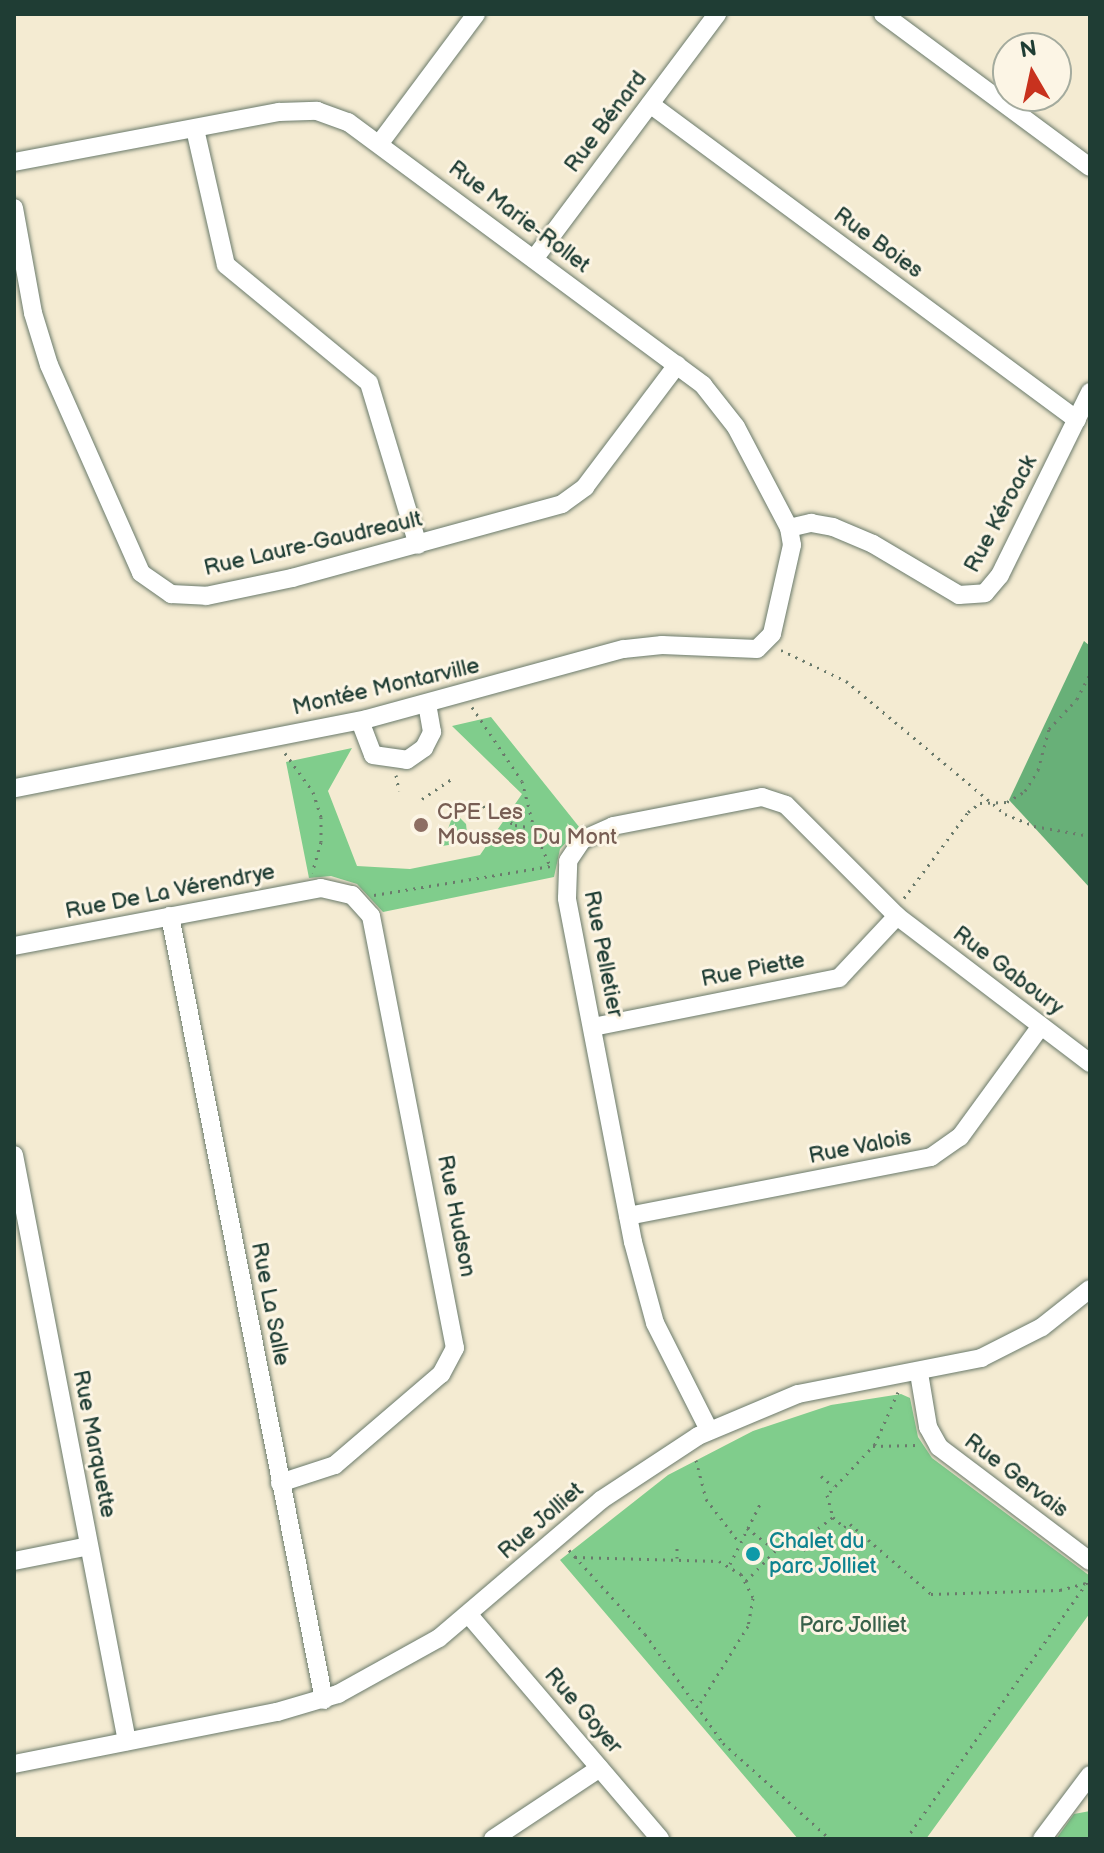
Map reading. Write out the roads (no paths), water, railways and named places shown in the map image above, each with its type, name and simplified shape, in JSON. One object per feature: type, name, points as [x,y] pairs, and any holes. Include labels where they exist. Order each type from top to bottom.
[{"type":"street","points":[[380,143],[476,14]]},
{"type":"street","name":"Rue Bénard","points":[[534,259],[717,14]]},
{"type":"street","points":[[883,14],[1090,167]]},
{"type":"street","name":"Rue Boies","points":[[650,104],[1077,420]]},
{"type":"street","name":"Rue Marie-Rollet","points":[[14,162],[303,110],[341,118],[380,143],[703,385],[729,417],[789,528]]},
{"type":"street","points":[[195,129],[226,265],[369,383],[418,545]]},
{"type":"street","name":"Rue Laure-Gaudreault","points":[[14,208],[33,313],[49,365],[141,573],[158,589],[206,596],[418,545],[572,499],[677,365]]},
{"type":"street","points":[[14,316],[33,313]]},
{"type":"street","name":"Rue Kéroack","points":[[789,528],[811,523],[833,527],[873,544],[959,595],[980,595],[1000,575],[1090,392]]},
{"type":"street","name":"Montée Montarville","points":[[14,788],[360,721],[623,649],[673,645],[748,650],[767,644],[791,554],[789,528]]},
{"type":"street","points":[[360,721],[373,755],[389,762],[407,760],[424,748],[432,732],[427,704]]},
{"type":"street","name":"Rue Pelletier","points":[[709,1430],[655,1323],[628,1216],[559,866],[582,840],[606,828],[762,797],[786,805],[897,916]]},
{"type":"street","name":"Rue De La Vérendrye","points":[[14,946],[314,889],[336,889],[362,903]]},
{"type":"street","name":"Rue Hudson","points":[[280,1483],[335,1465],[441,1374],[455,1348],[379,938],[362,903]]},
{"type":"street","name":"Rue La Salle","points":[[170,916],[324,1700]]},
{"type":"street","name":"Rue Gaboury","points":[[897,916],[1090,1063]]},
{"type":"street","name":"Rue Piette","points":[[593,1027],[839,978],[897,916]]},
{"type":"street","name":"Rue Valois","points":[[628,1216],[931,1157],[960,1137],[1041,1026]]},
{"type":"street","name":"Rue Marquette","points":[[14,1155],[127,1741]]},
{"type":"street","name":"Rue Jolliet","points":[[14,1764],[324,1700],[397,1665],[469,1615],[601,1500],[709,1430],[798,1394],[919,1373],[1005,1349],[1086,1300]]},
{"type":"street","name":"Rue Gervais","points":[[919,1373],[935,1442],[1090,1561]]},
{"type":"street","points":[[14,1561],[89,1546]]},
{"type":"street","name":"Rue Goyer","points":[[469,1615],[660,1839]]},
{"type":"street","points":[[493,1839],[600,1768]]},
{"type":"street","points":[[1042,1839],[1087,1786]]},
{"type":"place","name":"CPE Les Mousses Du Mont","points":[[421,825]]},
{"type":"place","name":"Chalet du parc Jolliet","points":[[753,1554]]},
{"type":"park label","name":"Parc Jolliet","points":[[853,1626]]}]
